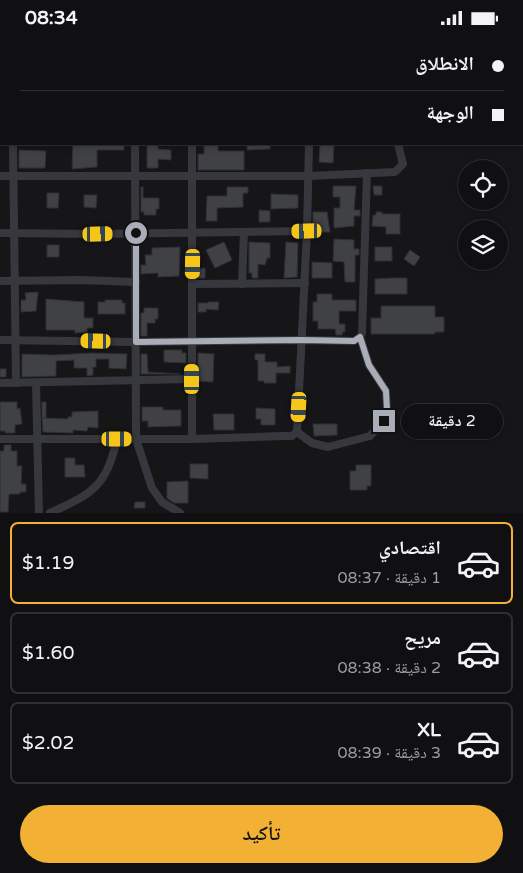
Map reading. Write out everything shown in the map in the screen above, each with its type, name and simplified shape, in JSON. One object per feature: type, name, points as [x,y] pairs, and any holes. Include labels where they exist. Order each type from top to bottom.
[{"type":"street","points":[[13,145],[16,383]]},
{"type":"street","points":[[135,145],[136,439],[152,488],[162,502],[180,513]]},
{"type":"street","points":[[192,145],[192,439]]},
{"type":"street","points":[[0,439],[283,437],[292,436],[297,432],[307,231],[308,145]]},
{"type":"street","points":[[0,176],[309,176],[395,172],[404,165],[398,145]]},
{"type":"street","points":[[0,340],[136,342],[354,341],[362,333],[367,173]]},
{"type":"street","points":[[0,233],[307,231]]},
{"type":"street","points":[[242,284],[244,232]]},
{"type":"street","points":[[0,281],[81,280],[136,282]]},
{"type":"street","points":[[192,284],[305,283]]},
{"type":"street","points":[[297,432],[312,443],[328,447],[370,436],[384,421],[387,410],[386,391],[369,365],[360,337]]},
{"type":"street","points":[[0,383],[192,379]]},
{"type":"street","points":[[36,383],[39,513]]},
{"type":"street","points":[[50,513],[86,495],[102,481],[112,462],[117,439]]},
{"type":"building","points":[[73,145],[124,145],[124,150],[97,150],[97,167],[72,169]]},
{"type":"building","points":[[147,145],[158,145],[158,149],[171,150],[171,160],[158,159],[158,168],[147,168]]},
{"type":"building","points":[[204,145],[218,145],[218,151],[244,151],[244,170],[198,170],[198,154],[204,154]]},
{"type":"building","points":[[247,145],[270,145],[270,149],[247,150]]},
{"type":"building","points":[[320,145],[334,145],[333,163],[319,162]]},
{"type":"building","points":[[19,150],[46,151],[45,168],[19,168]]},
{"type":"building","points":[[333,186],[356,186],[354,210],[360,210],[360,216],[354,216],[354,226],[334,228],[334,208],[340,208],[340,197],[333,197]]},
{"type":"building","points":[[373,186],[382,186],[382,195],[374,195]]},
{"type":"building","points":[[141,187],[143,187],[143,198],[159,198],[159,209],[156,209],[156,215],[144,215],[144,212],[141,212]]},
{"type":"building","points":[[227,187],[248,187],[248,193],[243,193],[243,207],[217,208],[217,221],[206,221],[207,196],[227,196]]},
{"type":"building","points":[[47,193],[59,193],[58,208],[47,208]]},
{"type":"building","points":[[271,194],[298,195],[298,208],[271,209]]},
{"type":"building","points":[[84,195],[97,195],[96,208],[84,207]]},
{"type":"building","points":[[259,210],[270,211],[270,222],[259,222]]},
{"type":"building","points":[[313,212],[327,212],[330,232],[313,232]]},
{"type":"building","points":[[376,212],[400,214],[400,234],[386,234],[386,227],[372,226],[373,215],[376,215]]},
{"type":"building","points":[[334,239],[354,240],[354,249],[359,249],[359,255],[355,255],[355,282],[345,282],[344,262],[333,261]]},
{"type":"building","points":[[224,242],[232,260],[215,268],[206,250]]},
{"type":"building","points":[[249,242],[270,243],[270,258],[267,258],[265,265],[258,264],[258,278],[252,278],[252,273],[249,273]]},
{"type":"building","points":[[286,242],[298,243],[297,277],[284,278]]},
{"type":"building","points":[[47,245],[59,245],[59,257],[47,257]]},
{"type":"building","points":[[180,247],[179,276],[158,277],[158,273],[141,274],[141,265],[146,265],[145,255],[152,255],[152,248]]},
{"type":"building","points":[[375,247],[392,247],[392,261],[375,261]]},
{"type":"building","points":[[410,250],[420,257],[414,266],[404,259]]},
{"type":"building","points":[[312,262],[332,263],[332,278],[312,278]]},
{"type":"building","points":[[205,268],[205,278],[198,278],[198,269]]},
{"type":"building","points":[[407,278],[407,294],[375,294],[375,279]]},
{"type":"building","points":[[38,292],[36,311],[21,312],[21,300],[26,300],[25,293]]},
{"type":"building","points":[[317,294],[332,294],[332,300],[356,300],[356,311],[339,311],[339,324],[345,324],[345,332],[342,335],[336,335],[335,329],[318,329],[318,321],[313,321],[313,302],[317,302]]},
{"type":"building","points":[[46,299],[84,302],[84,318],[93,318],[93,328],[87,328],[87,332],[75,333],[75,330],[46,330]]},
{"type":"building","points":[[105,300],[122,300],[122,303],[125,303],[125,314],[98,314],[98,302],[105,302]]},
{"type":"building","points":[[219,302],[218,310],[206,309],[206,312],[198,312],[198,303]]},
{"type":"building","points":[[381,306],[435,306],[435,317],[444,317],[444,332],[435,332],[435,334],[371,334],[371,318],[381,318]]},
{"type":"building","points":[[144,308],[158,308],[158,319],[155,319],[155,323],[147,323],[147,336],[141,336],[141,313],[144,313]]},
{"type":"building","points":[[164,350],[182,350],[182,353],[186,353],[186,363],[164,362]]},
{"type":"building","points":[[198,353],[214,354],[213,382],[198,381]]},
{"type":"building","points":[[22,354],[127,354],[126,369],[109,368],[109,359],[96,359],[93,375],[87,376],[87,368],[74,368],[74,360],[56,361],[56,376],[22,377]]},
{"type":"building","points":[[141,354],[147,354],[148,372],[180,374],[141,374]]},
{"type":"building","points":[[255,354],[265,354],[265,362],[277,362],[277,367],[290,366],[290,373],[276,373],[276,383],[258,381],[258,360],[255,360]]},
{"type":"building","points":[[0,369],[6,369],[6,377],[0,377]]},
{"type":"building","points":[[0,402],[17,402],[17,409],[20,408],[22,424],[15,425],[15,433],[0,431]]},
{"type":"building","points":[[42,402],[46,402],[46,418],[42,418]]},
{"type":"building","points":[[142,407],[163,407],[163,410],[181,410],[181,426],[148,427],[148,421],[142,421]]},
{"type":"building","points":[[256,408],[275,409],[275,425],[261,425],[261,419],[256,419]]},
{"type":"building","points":[[98,411],[98,428],[88,427],[87,431],[73,430],[73,433],[43,432],[42,418],[68,419],[68,417],[72,417],[72,412]]},
{"type":"building","points":[[213,414],[234,414],[234,430],[214,430]]},
{"type":"building","points":[[313,424],[337,424],[337,435],[314,436]]},
{"type":"building","points":[[4,445],[11,445],[11,451],[17,451],[17,466],[22,466],[21,484],[26,484],[26,492],[9,494],[8,512],[0,512],[0,451],[4,451]]},
{"type":"building","points":[[65,458],[75,458],[75,465],[84,465],[85,477],[65,477]]},
{"type":"building","points":[[190,464],[208,464],[208,479],[190,478]]},
{"type":"building","points":[[356,465],[371,465],[371,486],[367,486],[367,490],[350,490],[350,471],[356,471]]},
{"type":"building","points":[[188,481],[188,503],[174,503],[167,498],[167,482]]},
{"type":"building","points":[[135,502],[145,502],[145,508],[134,508]]},
{"type":"route","points":[[136,233],[136,342],[354,341],[360,337],[369,365],[386,391],[387,410],[384,421]]}]
